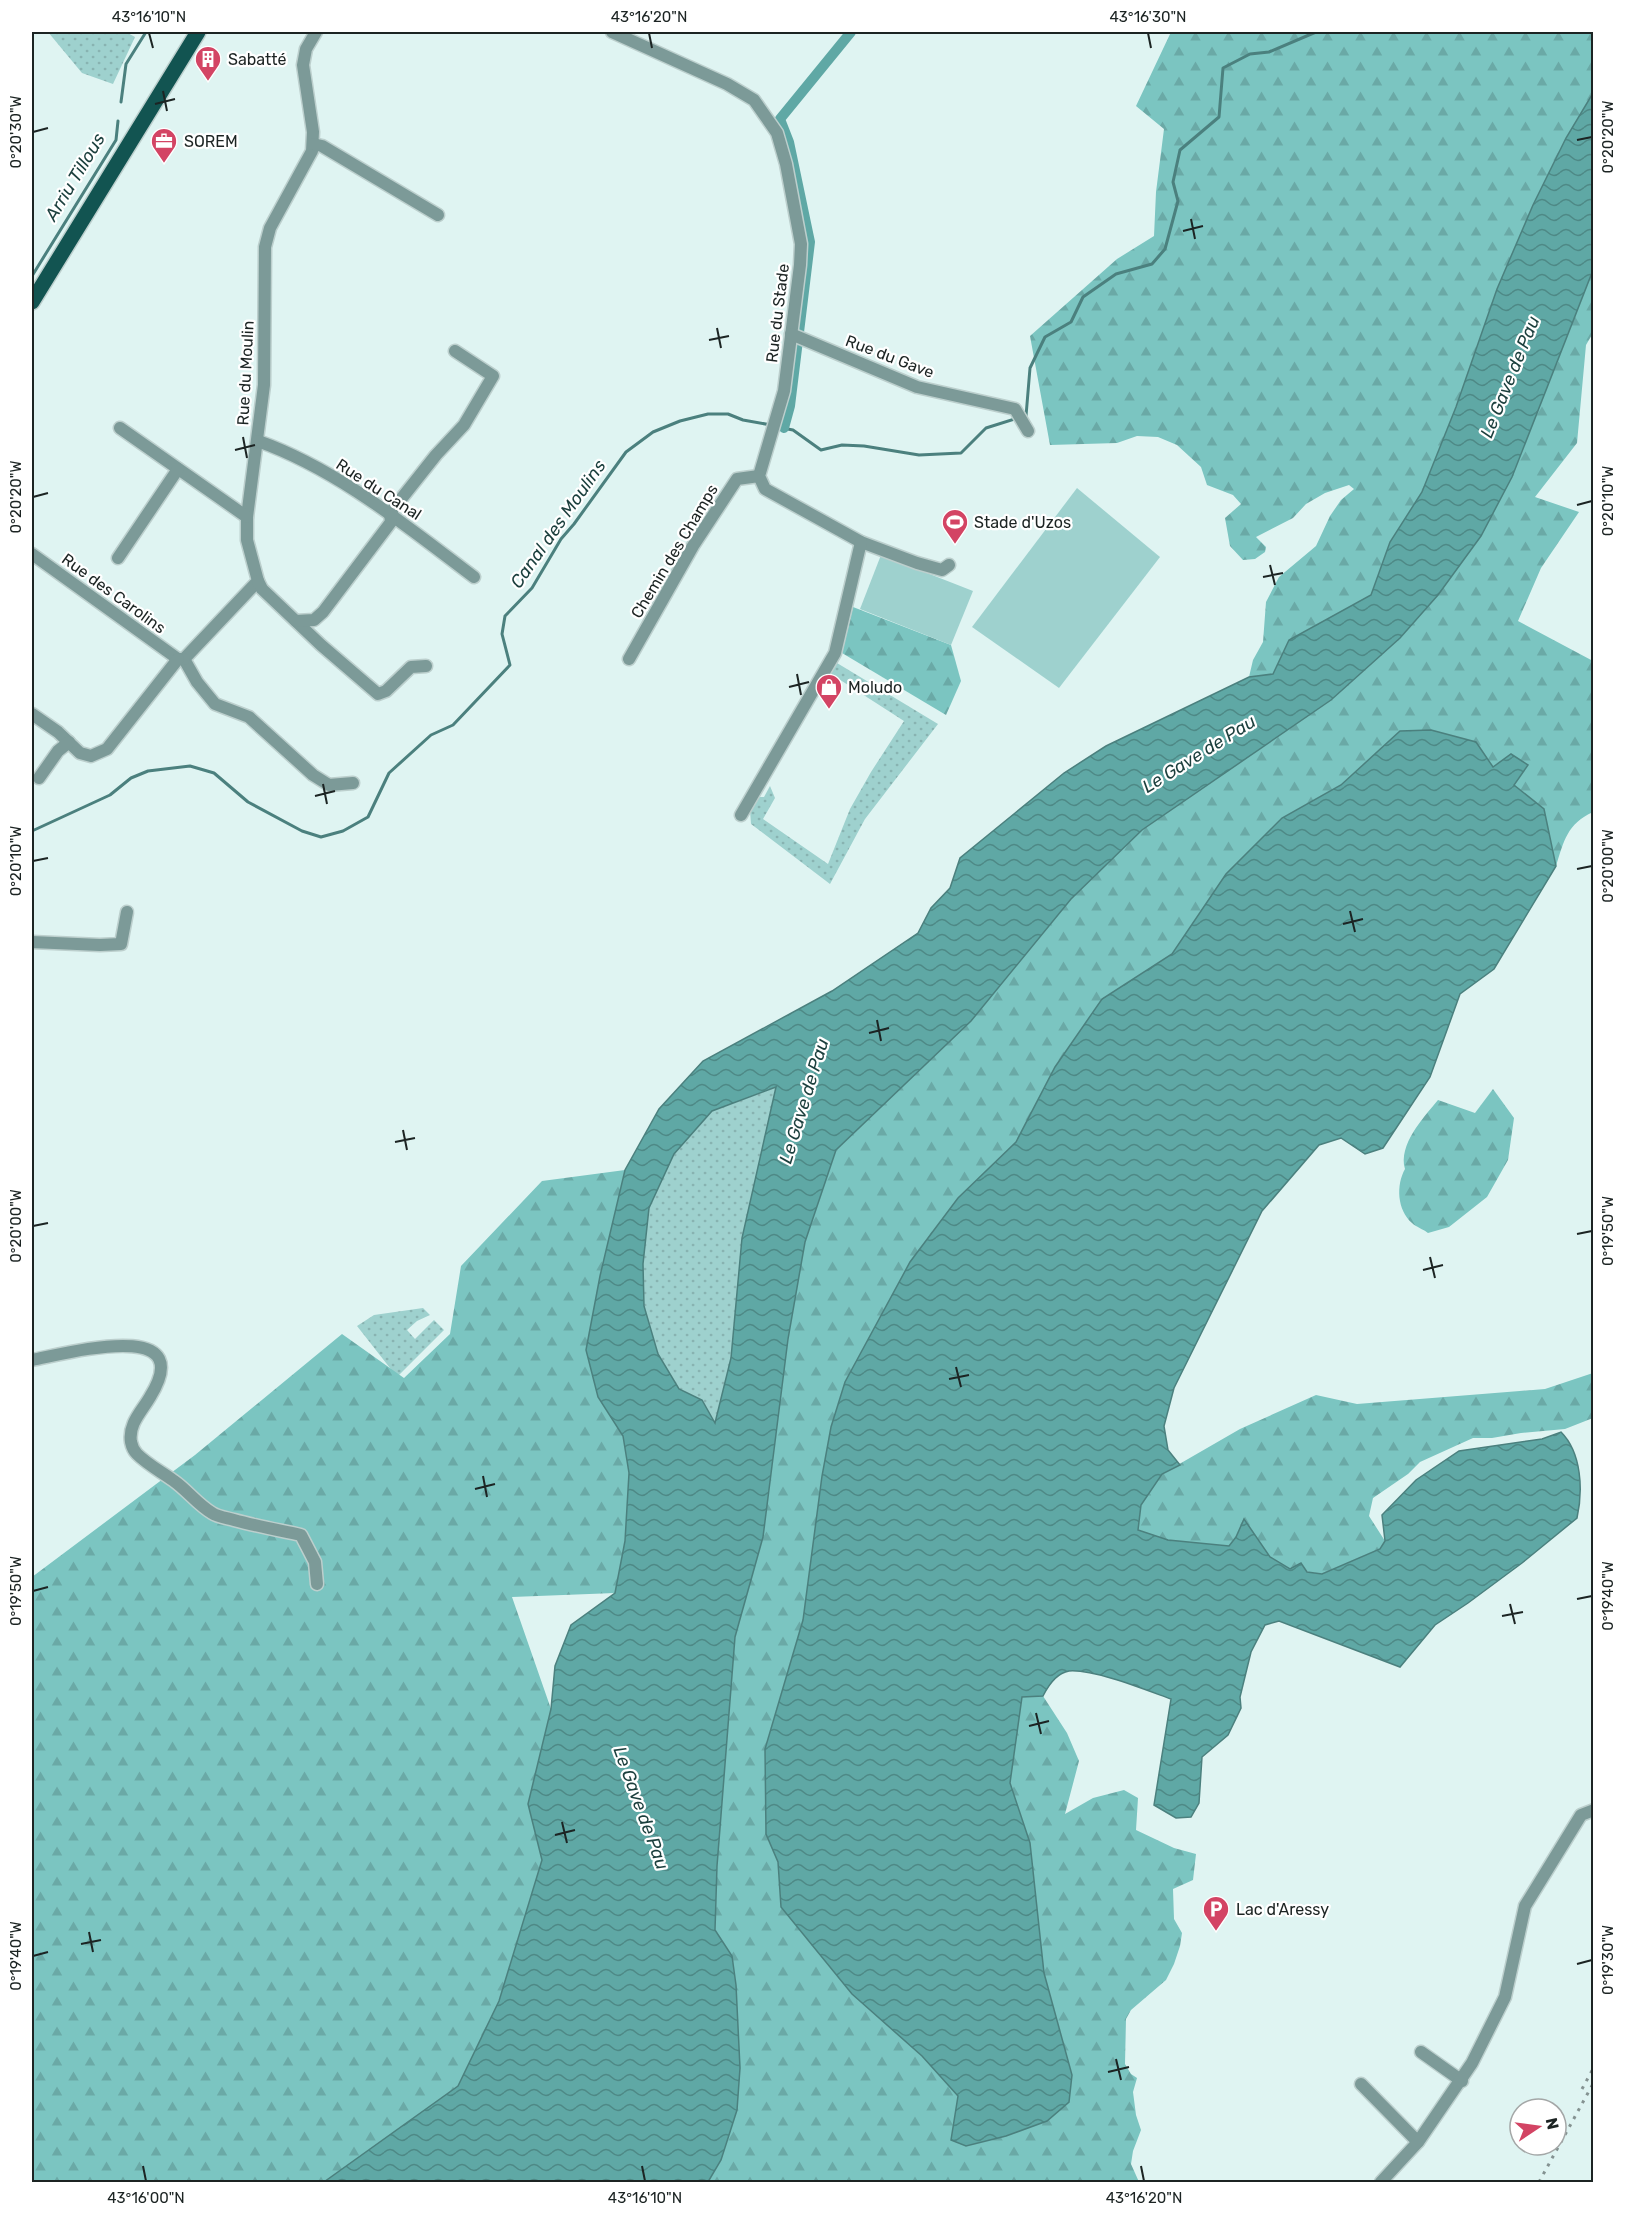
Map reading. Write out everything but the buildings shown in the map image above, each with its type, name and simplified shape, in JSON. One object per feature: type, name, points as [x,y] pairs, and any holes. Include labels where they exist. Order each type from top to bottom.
[{"type":"main road","points":[[32,302],[198,32]]},
{"type":"street","name":"Rue du Moulin","points":[[258,581],[247,540],[247,517],[264,385],[265,247],[270,228],[312,151],[314,132],[303,65],[306,49],[316,32]]},
{"type":"street","name":"Rue du Stade","points":[[612,32],[754,100],[777,133],[786,164],[801,244],[797,337],[759,477]]},
{"type":"street","points":[[313,144],[322,146],[438,215]]},
{"type":"street","name":"Rue du Gave","points":[[797,337],[917,387],[1015,409],[1025,427]]},
{"type":"street","points":[[296,621],[314,620],[318,617],[391,522],[390,513],[436,455],[464,425],[493,376],[456,351]]},
{"type":"street","points":[[120,428],[247,517]]},
{"type":"street","name":"Rue du Canal","points":[[258,441],[289,452],[378,504],[474,577]]},
{"type":"street","points":[[118,558],[178,469]]},
{"type":"street","points":[[759,477],[765,489],[861,542],[942,570],[949,565]]},
{"type":"street","name":"Chemin des Champs","points":[[629,659],[693,546],[737,479],[759,477]]},
{"type":"street","points":[[741,815],[835,653],[861,542]]},
{"type":"street","name":"Rue des Carolins","points":[[32,554],[181,659]]},
{"type":"street","points":[[32,714],[58,732],[80,753],[91,756],[107,749],[181,659],[258,581],[262,589],[318,642],[378,694],[386,691],[411,667],[426,666]]},
{"type":"street","points":[[318,617],[318,642]]},
{"type":"street","points":[[181,659],[215,704],[249,717],[313,775],[329,785],[353,783]]},
{"type":"street","points":[[39,778],[58,751],[69,742]]},
{"type":"street","points":[[32,942],[121,944],[128,912]]},
{"type":"street","points":[[32,1360],[122,1345],[141,1346],[153,1352],[158,1359],[160,1371],[156,1387],[134,1423],[131,1432],[133,1448],[144,1460],[175,1481],[213,1514],[301,1535],[315,1562],[317,1584]]},
{"type":"street","points":[[1381,2182],[1418,2142],[1462,2081],[1505,1997],[1525,1906],[1581,1815],[1593,1810]]},
{"type":"street","points":[[1421,2052],[1462,2081]]},
{"type":"street","points":[[1361,2084],[1418,2142]]},
{"type":"shaded area","points":[[48,32],[126,32],[135,37],[113,84],[82,73]]},
{"type":"shaded area","points":[[1077,488],[1160,557],[1059,688],[972,627]]},
{"type":"shaded area","points":[[881,555],[973,591],[951,645],[860,609]]},
{"type":"shaded area","points":[[837,663],[938,724],[865,819],[830,884],[751,824],[750,810],[758,797],[764,797],[770,786],[775,798],[763,819],[828,864],[850,809],[904,721],[831,674]]},
{"type":"shaded area","points":[[777,1087],[742,1238],[731,1358],[716,1424],[702,1400],[679,1389],[658,1354],[644,1306],[643,1264],[649,1208],[674,1154],[712,1111]]},
{"type":"shaded area","points":[[423,1308],[430,1315],[417,1321],[407,1330],[415,1339],[434,1320],[444,1330],[397,1377],[357,1326],[374,1315]]},
{"type":"green space","points":[[1171,32],[1593,32],[1593,93],[1566,138],[1533,205],[1497,289],[1456,407],[1422,492],[1390,542],[1371,595],[1289,640],[1273,674],[1249,677],[1253,660],[1263,642],[1266,602],[1279,577],[1316,546],[1330,516],[1341,500],[1354,489],[1349,485],[1325,493],[1306,504],[1293,518],[1256,537],[1266,547],[1265,552],[1255,559],[1243,560],[1230,546],[1225,518],[1241,504],[1233,495],[1207,485],[1201,467],[1177,445],[1158,437],[1137,436],[1117,443],[1050,445],[1030,336],[1117,259],[1154,236],[1156,192],[1164,129],[1136,106]]},
{"type":"green space","points":[[1593,270],[1593,333],[1586,345],[1577,443],[1535,497],[1579,512],[1541,568],[1518,621],[1593,661],[1593,812],[1572,828],[1564,841],[1556,866],[1544,809],[1514,785],[1528,765],[1493,767],[1476,742],[1431,730],[1400,731],[1341,785],[1282,818],[1226,874],[1172,954],[1102,999],[1055,1067],[1016,1142],[958,1198],[910,1262],[845,1382],[831,1427],[822,1476],[803,1620],[765,1749],[766,1834],[778,1862],[781,1907],[852,1994],[922,2056],[958,2096],[966,2146],[1006,2136],[1047,2121],[1069,2102],[1072,2075],[1044,1973],[1030,1843],[1010,1783],[1022,1697],[1043,1696],[1067,1733],[1079,1761],[1065,1814],[1093,1798],[1124,1790],[1138,1798],[1136,1830],[1174,1848],[1196,1854],[1193,1880],[1173,1889],[1174,1919],[1182,1933],[1174,1964],[1166,1980],[1131,2010],[1126,2019],[1125,2064],[1131,2074],[1137,2078],[1133,2092],[1136,2115],[1141,2130],[1131,2164],[1139,2182],[708,2182],[721,2160],[736,1985],[732,1956],[715,1931],[717,1866],[735,1637],[763,1537],[788,1339],[805,1242],[836,1150],[971,1021],[1071,899],[1142,830],[1331,700],[1400,638],[1438,595],[1481,536],[1512,477]]},
{"type":"green space","points":[[853,607],[951,645],[961,681],[946,715],[842,653]]},
{"type":"green space","points":[[1493,1089],[1514,1118],[1508,1160],[1487,1197],[1449,1227],[1428,1233],[1407,1218],[1401,1204],[1399,1190],[1405,1169],[1404,1160],[1408,1141],[1438,1100],[1475,1113]]},
{"type":"green space","points":[[625,1170],[600,1276],[598,1397],[623,1436],[629,1473],[625,1541],[615,1593],[512,1597],[551,1709],[528,1804],[542,1860],[499,2001],[458,2086],[324,2182],[32,2182],[32,1577],[195,1455],[342,1334],[404,1378],[450,1334],[461,1266],[542,1181]]},
{"type":"green space","points":[[1593,1373],[1593,1418],[1565,1429],[1492,1438],[1473,1438],[1420,1462],[1408,1474],[1373,1498],[1369,1516],[1385,1541],[1380,1549],[1322,1574],[1290,1569],[1270,1557],[1244,1520],[1229,1546],[1168,1540],[1138,1531],[1141,1505],[1162,1474],[1240,1429],[1316,1395],[1357,1404],[1545,1389]]},
{"type":"water","name":"Le Gave de Pau","points":[[1593,93],[1593,270],[1512,477],[1481,536],[1438,595],[1400,638],[1331,700],[1142,830],[1071,899],[971,1021],[836,1150],[805,1242],[788,1339],[763,1537],[735,1637],[717,1866],[715,1930],[732,1956],[736,1985],[740,2068],[737,2110],[721,2160],[708,2182],[324,2182],[458,2086],[499,2001],[542,1860],[528,1804],[551,1709],[555,1666],[571,1625],[615,1593],[625,1541],[629,1473],[623,1436],[598,1397],[586,1350],[600,1276],[625,1170],[659,1109],[703,1061],[832,991],[918,933],[931,908],[950,888],[960,858],[1064,773],[1106,746],[1249,677],[1273,674],[1289,640],[1371,595],[1390,542],[1422,492],[1456,407],[1497,289],[1533,205],[1566,138]],"holes":[[[776,1087],[742,1238],[731,1358],[715,1423],[702,1400],[679,1389],[658,1354],[644,1306],[643,1264],[649,1208],[674,1154],[712,1111]]]},
{"type":"water","points":[[1431,730],[1476,742],[1493,767],[1511,754],[1528,765],[1514,785],[1544,809],[1556,866],[1494,969],[1460,994],[1430,1077],[1383,1148],[1365,1154],[1341,1138],[1319,1145],[1262,1211],[1174,1388],[1164,1426],[1168,1450],[1180,1465],[1162,1474],[1141,1505],[1138,1530],[1168,1540],[1229,1546],[1244,1519],[1270,1557],[1290,1569],[1301,1563],[1307,1572],[1322,1574],[1380,1549],[1385,1541],[1382,1515],[1416,1480],[1459,1451],[1542,1439],[1561,1432],[1573,1450],[1577,1461],[1580,1496],[1577,1518],[1522,1563],[1435,1625],[1400,1667],[1279,1621],[1265,1625],[1251,1652],[1240,1697],[1241,1708],[1228,1735],[1202,1757],[1199,1803],[1191,1817],[1176,1818],[1154,1805],[1171,1699],[1106,1677],[1080,1671],[1065,1672],[1057,1677],[1043,1696],[1022,1697],[1010,1783],[1030,1843],[1044,1973],[1072,2075],[1069,2102],[1047,2121],[1006,2136],[966,2146],[951,2140],[958,2096],[922,2056],[852,1994],[781,1907],[778,1862],[766,1834],[765,1749],[803,1620],[822,1476],[831,1427],[845,1382],[910,1262],[958,1198],[1016,1142],[1055,1067],[1102,999],[1172,954],[1226,874],[1282,818],[1341,785],[1400,731]]},
{"type":"waterway","name":"Arriu Tillous","points":[[121,102],[126,64],[146,32]]},
{"type":"waterway","points":[[784,428],[790,406],[810,242],[789,142],[780,119],[851,32]]},
{"type":"waterway","points":[[1024,416],[1026,416],[1030,368],[1045,337],[1071,322],[1083,297],[1116,274],[1152,264],[1165,249],[1178,201],[1173,182],[1180,150],[1219,117],[1223,68],[1250,54],[1269,52],[1316,32]]},
{"type":"waterway","name":"Arriu Tillous","points":[[32,276],[116,140],[118,121]]},
{"type":"waterway","name":"Canal des Moulins","points":[[32,831],[110,795],[131,778],[148,771],[190,766],[214,773],[248,802],[302,831],[321,837],[343,831],[368,817],[389,773],[431,735],[453,725],[510,665],[502,634],[505,616],[532,588],[561,539],[626,452],[653,432],[680,421],[708,414],[728,414],[743,420],[771,425]]},
{"type":"waterway","name":"Canal des Moulins","points":[[777,427],[793,430],[821,450],[842,445],[864,446],[919,455],[961,453],[986,428],[1018,418]]},
{"type":"railway","points":[[1582,2089],[1594,2067]]},
{"type":"railway","points":[[1539,2182],[1594,2082]]},
{"type":"place","name":"Sabatté","points":[[208,82]]},
{"type":"place","name":"SOREM","points":[[164,164]]},
{"type":"place","name":"Stade d'Uzos","points":[[955,545]]},
{"type":"place","name":"Moludo","points":[[829,710]]},
{"type":"place","name":"Lac d'Aressy","points":[[1216,1932]]}]
